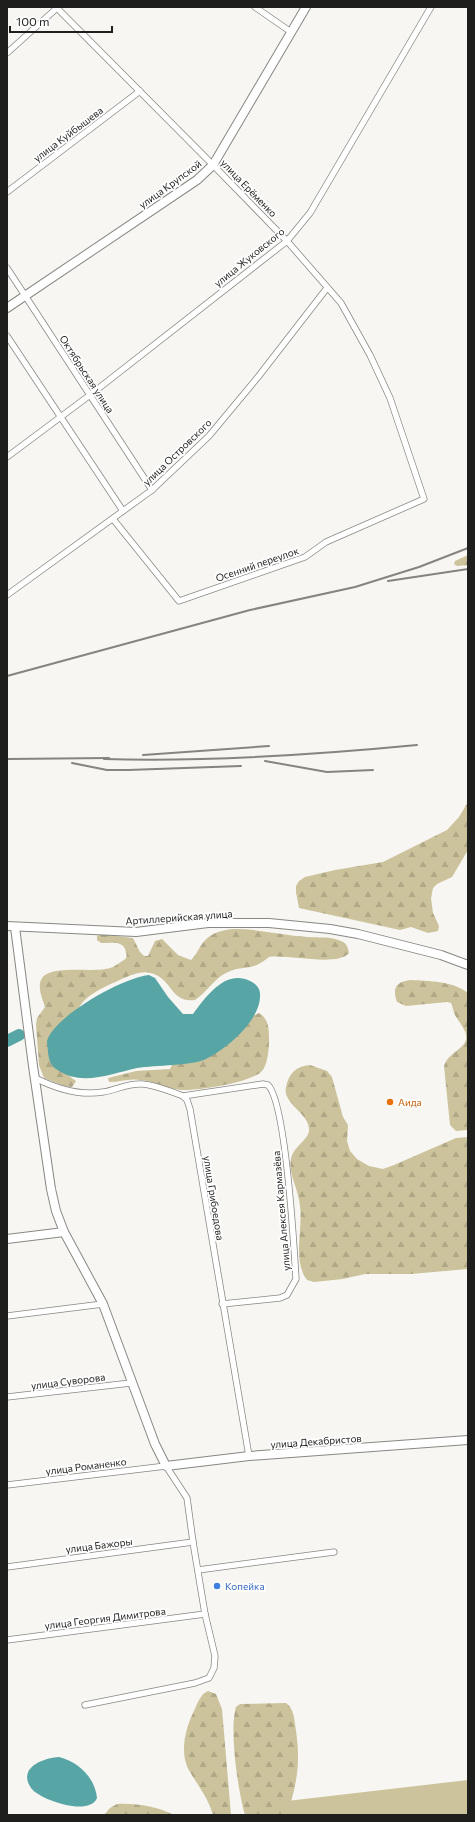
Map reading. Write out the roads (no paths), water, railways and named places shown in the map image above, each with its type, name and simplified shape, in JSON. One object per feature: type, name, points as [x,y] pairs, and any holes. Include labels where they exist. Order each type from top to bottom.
[{"type":"street","points":[[7,53],[57,7]]},
{"type":"street","name":"улица Ерёменко","points":[[57,7],[286,241],[340,303],[370,355],[386,390],[424,499]]},
{"type":"street","points":[[255,7],[291,32]]},
{"type":"street","name":"улица Крупской","points":[[7,308],[197,180],[213,165],[306,7]]},
{"type":"street","name":"улица Жуковского","points":[[7,457],[90,395],[286,241],[310,213],[431,7]]},
{"type":"street","name":"улица Куйбышева","points":[[7,192],[140,92]]},
{"type":"street","name":"Октябрьская улица","points":[[7,268],[152,490]]},
{"type":"street","name":"улица Островского","points":[[7,595],[152,490],[209,436],[258,377],[327,288]]},
{"type":"street","points":[[7,336],[123,511]]},
{"type":"street","name":"Осенний переулок","points":[[113,519],[179,601],[305,557],[326,542],[424,499]]},
{"type":"street","name":"Артиллерийская улица","points":[[11,926],[136,932],[208,923],[242,922],[304,926],[358,934],[405,945],[468,965]]},
{"type":"street","points":[[11,926],[51,1189],[56,1211],[64,1232],[103,1304],[131,1383],[155,1444],[166,1466],[187,1498],[192,1542],[205,1614],[215,1656],[214,1668],[209,1678],[195,1683],[85,1705]]},
{"type":"street","points":[[35,1078],[52,1087],[66,1090],[103,1092],[141,1084],[183,1096]]},
{"type":"street","name":"улица Алексея Кармазёва","points":[[183,1096],[263,1084],[268,1085],[274,1095],[284,1141],[296,1279],[286,1294],[280,1298],[222,1304]]},
{"type":"street","name":"улица Грибоедова","points":[[183,1096],[187,1100],[190,1109],[249,1456]]},
{"type":"street","points":[[7,1239],[64,1232]]},
{"type":"street","points":[[7,1316],[103,1304]]},
{"type":"street","name":"улица Суворова","points":[[7,1398],[131,1383]]},
{"type":"street","name":"улица Декабристов","points":[[166,1466],[249,1456],[468,1440]]},
{"type":"street","name":"улица Романенко","points":[[7,1485],[166,1466]]},
{"type":"street","name":"улица Бажоры","points":[[7,1566],[192,1542]]},
{"type":"street","points":[[198,1570],[334,1552]]},
{"type":"street","name":"улица Георгия Димитрова","points":[[7,1640],[205,1614]]},
{"type":"water","points":[[149,975],[155,978],[168,997],[183,1014],[193,1014],[210,993],[224,982],[232,979],[241,978],[255,984],[260,992],[259,1004],[249,1023],[233,1041],[206,1059],[200,1061],[137,1068],[96,1078],[75,1077],[56,1069],[51,1064],[49,1060],[47,1041],[52,1031],[62,1020],[91,999],[108,990],[138,977]]},
{"type":"water","points":[[59,1757],[73,1763],[85,1772],[96,1791],[97,1798],[92,1804],[85,1806],[64,1805],[36,1793],[31,1788],[27,1774],[30,1769],[34,1765],[46,1759]]},
{"type":"waterway","points":[[7,1041],[19,1035]]},
{"type":"railway","points":[[7,676],[250,610],[355,587],[419,567],[468,548]]},
{"type":"railway","points":[[388,581],[468,569]]},
{"type":"railway","points":[[104,759],[221,759],[339,752],[417,745]]},
{"type":"railway","points":[[143,755],[269,746]]},
{"type":"railway","points":[[7,759],[109,758]]},
{"type":"railway","points":[[265,761],[327,772],[373,770]]},
{"type":"railway","points":[[72,763],[107,770],[241,766]]},
{"type":"place","name":"Аида","points":[[390,1102]]},
{"type":"place","name":"Копейка","points":[[217,1586]]}]
